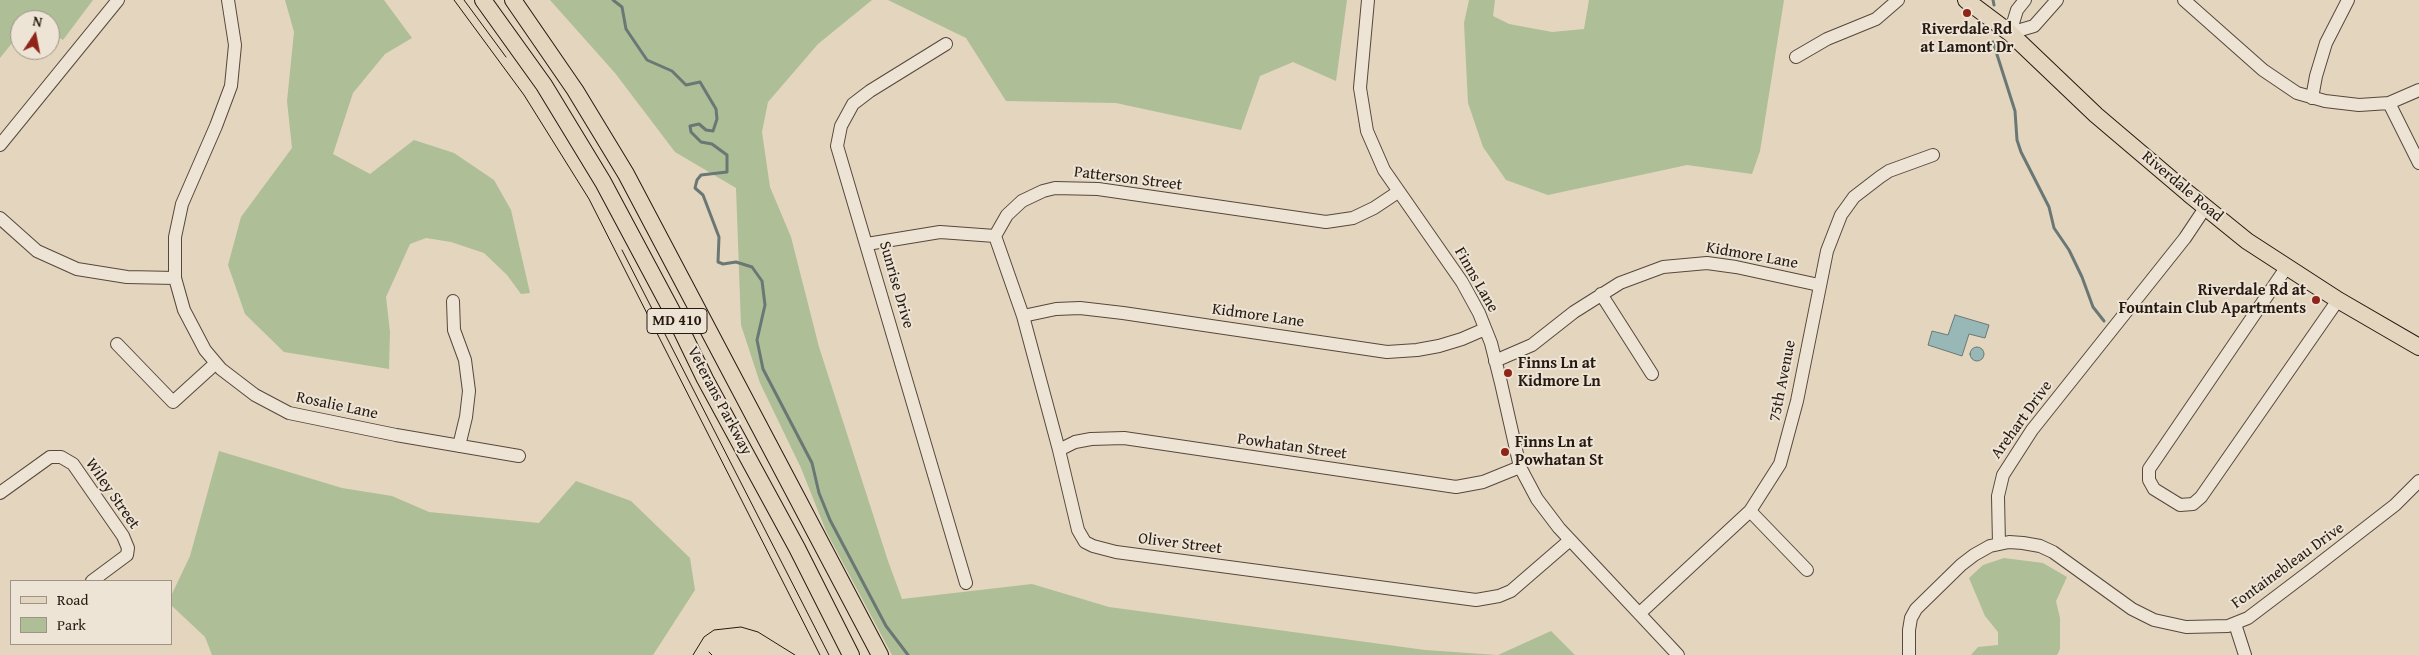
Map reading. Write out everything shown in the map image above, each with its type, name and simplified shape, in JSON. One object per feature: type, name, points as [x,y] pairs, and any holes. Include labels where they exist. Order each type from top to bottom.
[{"type":"main road","name":"Veterans Parkway","points":[[483,0],[544,85],[603,182],[674,313],[705,379],[797,548],[851,655]]},
{"type":"main road","name":"Veterans Parkway","points":[[513,0],[532,24],[626,174],[880,655]]},
{"type":"main road","name":"Riverdale Road","points":[[1966,0],[2010,33],[2096,115],[2205,208],[2286,268],[2419,347]]},
{"type":"street","points":[[0,146],[118,0]]},
{"type":"street","name":"Rosalie Lane","points":[[228,0],[235,45],[231,86],[182,204],[175,237],[175,278],[184,310],[205,350],[216,363],[255,395],[289,413],[396,435],[519,456]]},
{"type":"street","name":"Finns Lane","points":[[1368,0],[1360,75],[1363,115],[1377,158],[1398,192],[1462,282],[1485,329],[1495,361],[1520,467],[1546,513],[1678,655]]},
{"type":"street","points":[[1796,57],[1827,39],[1876,19],[1898,0]]},
{"type":"street","points":[[2010,33],[2017,10],[2025,0]]},
{"type":"street","points":[[2010,33],[2034,26],[2057,0]]},
{"type":"street","points":[[2312,98],[2316,76],[2326,44],[2348,0]]},
{"type":"street","points":[[2190,2],[2278,82],[2297,93],[2312,98],[2360,105],[2389,103],[2419,90]]},
{"type":"street","name":"Sunrise Drive","points":[[946,44],[858,99],[848,111],[841,126],[837,153],[867,244],[966,583]]},
{"type":"street","points":[[2389,103],[2419,163]]},
{"type":"street","name":"75th Avenue","points":[[1640,613],[1750,511],[1780,464],[1788,440],[1819,285],[1831,237],[1841,214],[1854,198],[1889,171],[1933,155]]},
{"type":"street","name":"Patterson Street","points":[[995,236],[1008,215],[1022,201],[1043,191],[1055,188],[1098,189],[1326,222],[1353,218],[1374,208],[1398,192]]},
{"type":"street","name":"Arehart Drive","points":[[1999,544],[1999,486],[2007,468],[2032,430],[2185,238],[2205,208]]},
{"type":"street","points":[[0,218],[37,251],[77,269],[127,277],[175,278]]},
{"type":"street","points":[[867,244],[940,232],[995,236]]},
{"type":"street","name":"Oliver Street","points":[[995,236],[1023,316],[1081,538],[1093,546],[1116,552],[1476,600],[1499,596],[1511,591],[1570,540]]},
{"type":"street","name":"Kidmore Lane","points":[[1495,361],[1514,355],[1532,346],[1574,312],[1601,294],[1620,282],[1648,270],[1690,263],[1736,267],[1819,285]]},
{"type":"street","points":[[2286,268],[2149,469],[2149,480],[2154,489],[2180,505],[2193,504],[2338,300]]},
{"type":"street","points":[[1601,294],[1652,374]]},
{"type":"street","points":[[453,301],[454,330],[465,360],[469,390],[466,417],[459,446]]},
{"type":"street","name":"Kidmore Lane","points":[[1023,316],[1056,309],[1098,310],[1387,352],[1439,346],[1485,329]]},
{"type":"street","points":[[117,344],[173,402],[216,363]]},
{"type":"street","name":"Powhatan Street","points":[[1059,450],[1075,442],[1091,439],[1124,438],[1456,487],[1483,482],[1520,467]]},
{"type":"street","name":"Wiley Street","points":[[0,493],[50,457],[61,456],[73,464],[123,536],[128,548],[127,555],[93,580]]},
{"type":"street","name":"Fontainebleau Drive","points":[[1999,544],[2031,545],[2053,552],[2132,609],[2154,620],[2186,627],[2212,628],[2235,624],[2262,607],[2376,521],[2399,502],[2419,481]]},
{"type":"street","points":[[1750,511],[1807,570]]},
{"type":"street","points":[[1909,655],[1908,630],[1916,609],[1960,565],[1983,550],[1999,544]]},
{"type":"street","points":[[2235,624],[2245,655]]},
{"type":"green space","points":[[0,0],[93,0],[63,40],[60,38],[60,10],[10,10],[10,46],[0,58]]},
{"type":"green space","points":[[285,0],[384,0],[412,38],[385,54],[353,93],[333,154],[370,174],[414,140],[454,153],[494,180],[511,210],[530,293],[521,294],[507,275],[484,253],[451,242],[426,238],[410,244],[386,297],[390,332],[389,369],[284,352],[245,314],[228,265],[241,217],[292,148],[287,101],[294,32]]},
{"type":"green space","points":[[550,0],[872,0],[818,44],[768,102],[762,132],[770,187],[791,237],[819,347],[902,599],[1032,584],[1109,607],[1425,650],[1497,655],[892,655],[826,531],[801,468],[760,383],[741,325],[736,188],[675,152],[615,73]]},
{"type":"green space","points":[[888,0],[1347,0],[1336,81],[1293,62],[1260,76],[1241,130],[1116,103],[1006,101],[966,38]]},
{"type":"green space","points":[[1469,0],[1495,0],[1493,16],[1509,24],[1552,32],[1584,29],[1589,0],[1784,0],[1760,151],[1752,174],[1687,165],[1548,195],[1506,180],[1483,147],[1468,103],[1464,23]]},
{"type":"green space","points":[[219,451],[342,488],[392,496],[429,512],[539,523],[576,481],[631,501],[690,558],[695,590],[653,655],[212,655],[205,637],[172,606],[172,594],[190,556]]},
{"type":"green space","points":[[2004,558],[2043,563],[2067,577],[2056,601],[2060,618],[2060,649],[2057,655],[1971,655],[1978,647],[1998,645],[1998,632],[1985,616],[1969,578],[1983,565]]},
{"type":"green space","points":[[1551,631],[1575,655],[1498,655]]},
{"type":"water","points":[[1955,315],[1989,325],[1985,338],[1969,334],[1962,356],[1928,345],[1932,331],[1948,335]]},
{"type":"water","points":[[1977,347],[1982,349],[1984,354],[1982,359],[1977,361],[1972,359],[1970,354],[1972,349]]},
{"type":"waterway","points":[[613,0],[622,7],[626,29],[647,60],[672,71],[686,85],[700,82],[716,109],[717,119],[713,131],[706,130],[699,124],[690,126],[691,132],[701,142],[712,144],[727,155],[727,172],[701,175],[697,180],[695,188],[703,195],[719,237],[718,262],[723,264],[736,262],[752,267],[762,281],[765,305],[757,340],[763,369],[812,463],[819,493],[830,520],[886,626],[908,655]]},
{"type":"waterway","points":[[1993,0],[1994,5]]},
{"type":"waterway","points":[[1993,42],[2015,111],[2017,140],[2021,152],[2049,207],[2054,228],[2069,250],[2082,277],[2093,307],[2104,321]]},
{"type":"tram line","points":[[454,0],[524,95],[589,199],[820,655]]},
{"type":"tram line","points":[[464,0],[506,57]]},
{"type":"tram line","points":[[622,250],[829,655]]},
{"type":"tram line","points":[[693,655],[704,637],[714,630],[741,627],[758,632],[795,655]]},
{"type":"tram line","points":[[709,652],[712,655]]},
{"type":"place","name":"Riverdale Rd at Lamont Dr","points":[[1967,13]]},
{"type":"place","name":"Riverdale Rd at Fountain Club Apartments","points":[[2316,300]]},
{"type":"place","name":"Finns Ln at Kidmore Ln","points":[[1508,373]]},
{"type":"place","name":"Finns Ln at Powhatan St","points":[[1505,452]]}]
